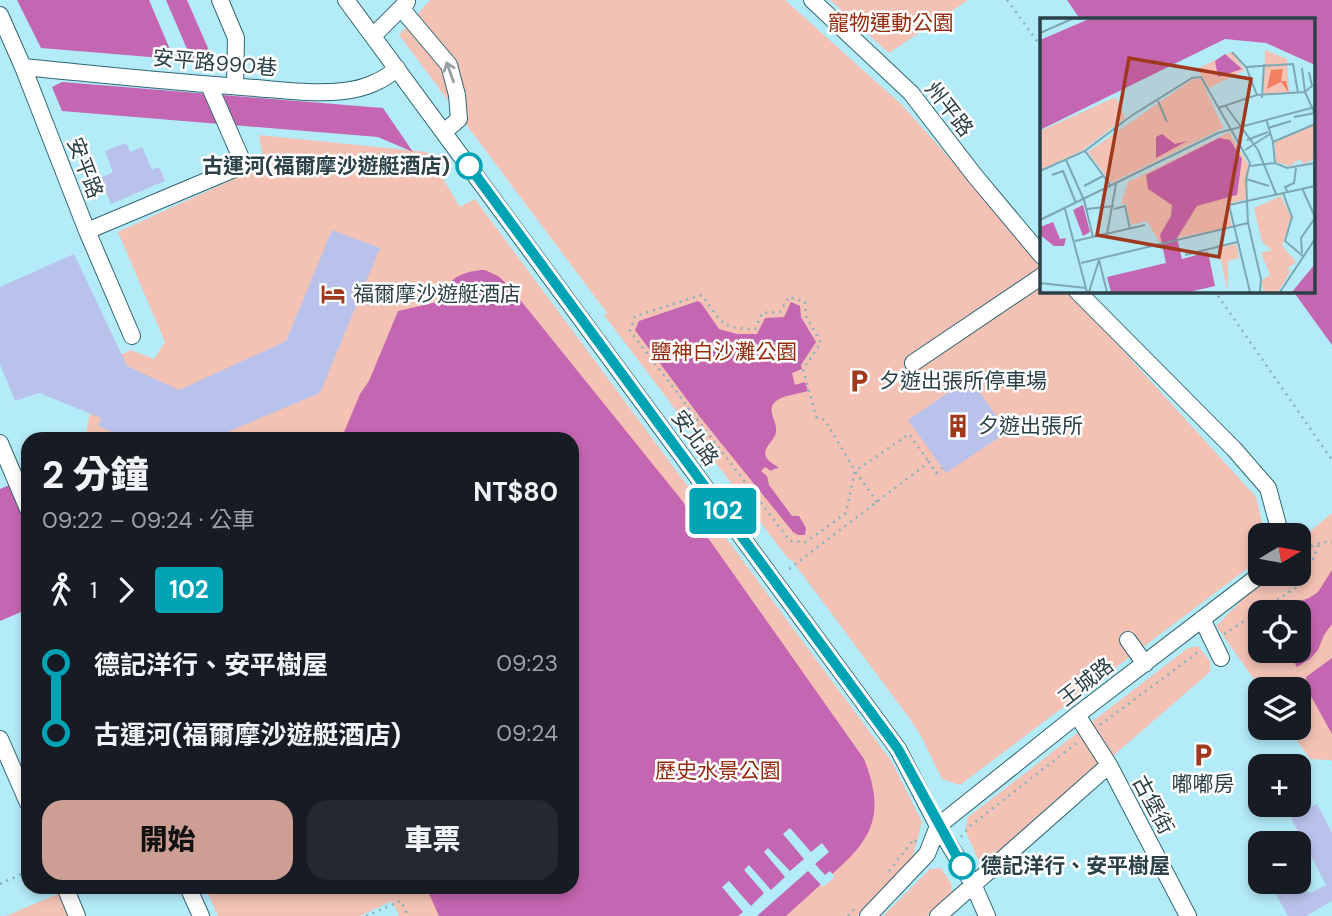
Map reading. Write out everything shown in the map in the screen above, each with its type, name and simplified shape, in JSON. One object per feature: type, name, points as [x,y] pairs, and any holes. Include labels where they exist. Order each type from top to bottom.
[{"type":"street","points":[[220,0],[236,38],[235,86]]},
{"type":"street","name":"安北路","points":[[346,0],[898,749],[987,916]]},
{"type":"street","name":"州平路","points":[[812,0],[911,93],[1040,255]]},
{"type":"street","points":[[373,36],[405,4],[449,65],[457,95],[459,119],[444,132]]},
{"type":"street","name":"安平路","points":[[0,15],[132,336]]},
{"type":"street","name":"安平路990巷","points":[[23,67],[209,85],[323,92],[347,91],[374,83],[397,68]]},
{"type":"street","points":[[87,231],[244,165],[209,85]]},
{"type":"street","points":[[913,363],[1040,277]]},
{"type":"street","points":[[1078,292],[1234,449],[1268,488],[1277,523]]},
{"type":"street","points":[[0,443],[21,492]]},
{"type":"street","name":"王城路","points":[[938,826],[1248,584]]},
{"type":"street","points":[[1202,619],[1222,658]]},
{"type":"street","points":[[1128,639],[1145,664]]},
{"type":"street","name":"古堡街","points":[[1077,716],[1109,765],[1188,916]]},
{"type":"street","points":[[0,739],[21,787]]},
{"type":"street","points":[[938,916],[1109,765]]},
{"type":"street","points":[[868,916],[927,854],[938,826]]},
{"type":"street","points":[[68,894],[77,916]]},
{"type":"street","points":[[191,894],[201,916]]},
{"type":"path","points":[[1007,0],[1040,47]]},
{"type":"path","points":[[1215,292],[1332,460]]},
{"type":"path","points":[[877,502],[855,471],[825,420],[816,417],[803,369],[821,343],[806,316],[804,302],[789,297],[780,312],[762,313],[755,329],[738,329],[724,325],[702,295],[635,316],[629,331],[790,541],[806,542],[846,513],[855,471],[909,434],[936,473],[942,468]]},
{"type":"path","points":[[789,569],[929,463]]},
{"type":"path","points":[[1311,547],[1332,542]]},
{"type":"path","points":[[951,848],[970,826],[1089,734],[1213,641],[1303,583],[1319,544]]},
{"type":"path","points":[[0,884],[21,874]]},
{"type":"path","points":[[366,916],[401,901],[408,916]]},
{"type":"green space","name":"鹽神白沙灘公園","points":[[430,0],[785,0],[901,104],[1040,259],[1040,292],[1070,292],[1256,497],[1262,523],[1248,523],[1248,568],[960,785],[942,779],[910,719],[604,315],[607,313],[399,35]]},
{"type":"green space","name":"寵物運動公園","points":[[830,0],[968,0],[889,53]]},
{"type":"green space","name":"歷史水景公園","points":[[259,135],[427,152],[460,207],[475,199],[892,762],[922,822],[912,860],[857,916],[399,916],[392,901],[360,916],[218,916],[208,894],[579,894],[579,432],[86,432],[90,413],[113,358],[131,350],[154,359],[165,342],[118,232],[264,165]]},
{"type":"green space","points":[[1332,513],[1332,762],[1311,759],[1311,754],[1306,754],[1297,740],[1311,740],[1311,677],[1252,677],[1216,626],[1256,586],[1311,586],[1311,531]]},
{"type":"green space","points":[[1198,646],[1210,661],[1210,672],[988,864],[980,864],[965,830],[968,817],[1188,648]]},
{"type":"green space","points":[[941,868],[951,883],[952,892],[927,916],[883,916],[930,869]]},
{"type":"green space","points":[[60,894],[70,916],[6,916]]},
{"type":"shaded area","points":[[17,0],[149,0],[174,59],[41,48]]},
{"type":"shaded area","points":[[166,0],[187,0],[211,55],[207,64],[196,66]]},
{"type":"shaded area","points":[[1067,0],[1332,0],[1332,345],[1294,292],[1314,292],[1314,18],[1079,18]]},
{"type":"shaded area","points":[[62,82],[383,108],[413,152],[378,137],[62,111],[52,87]]},
{"type":"shaded area","name":"歷史水景公園","points":[[485,270],[498,276],[509,286],[680,498],[864,759],[874,796],[871,825],[857,850],[845,863],[786,916],[439,916],[429,894],[579,894],[579,432],[344,432],[398,311],[446,300],[454,279],[472,271]]},
{"type":"shaded area","points":[[698,301],[719,329],[737,334],[757,334],[765,318],[784,317],[791,302],[800,306],[801,317],[816,342],[801,365],[802,369],[792,373],[795,385],[805,382],[808,391],[783,397],[773,404],[776,432],[765,453],[768,460],[779,468],[771,471],[765,467],[761,471],[767,476],[769,485],[792,516],[799,516],[806,528],[805,535],[793,532],[700,417],[635,330],[639,321]]},
{"type":"shaded area","points":[[21,480],[21,612],[0,621],[0,489]]},
{"type":"shaded area","points":[[1332,570],[1332,624],[1311,658],[1311,600],[1303,600],[1318,592]]},
{"type":"shaded area","points":[[1332,658],[1332,734],[1311,696],[1311,677],[1306,677]]},
{"type":"pier","points":[[790,828],[811,852],[822,843],[829,852],[815,864],[825,875],[830,871],[835,877],[823,887],[808,871],[757,916],[738,916],[743,912],[722,887],[729,881],[751,906],[764,893],[744,870],[749,865],[771,890],[785,877],[764,852],[768,848],[790,871],[804,859],[783,834]]},
{"type":"building","points":[[126,143],[130,152],[142,147],[152,170],[159,167],[165,181],[111,204],[100,178],[113,172],[105,151]]},
{"type":"building","points":[[332,230],[380,248],[320,393],[228,432],[112,432],[98,426],[101,418],[39,393],[15,401],[0,364],[0,287],[74,254],[127,366],[179,390],[286,341]]},
{"type":"building","name":"夕遊出張所","points":[[970,378],[1007,432],[946,473],[908,420]]},
{"type":"building","points":[[1317,804],[1332,833],[1332,901],[1306,916],[1288,916],[1276,894],[1311,894],[1326,885],[1311,856],[1311,831],[1298,831],[1291,818],[1311,817],[1311,807]]},
{"type":"bus line","name":"102","points":[[469,166],[898,749],[962,866]]},
{"type":"place","name":"古運河(福爾摩沙遊艇酒店)","points":[[469,166]]},
{"type":"place","name":"福爾摩沙遊艇酒店","points":[[333,294]]},
{"type":"place","name":"夕遊出張所停車場","points":[[859,381]]},
{"type":"place","name":"夕遊出張所","points":[[958,426]]},
{"type":"place","name":"嘟嘟房","points":[[1203,755]]},
{"type":"place","name":"德記洋行、安平樹屋","points":[[962,866]]}]
